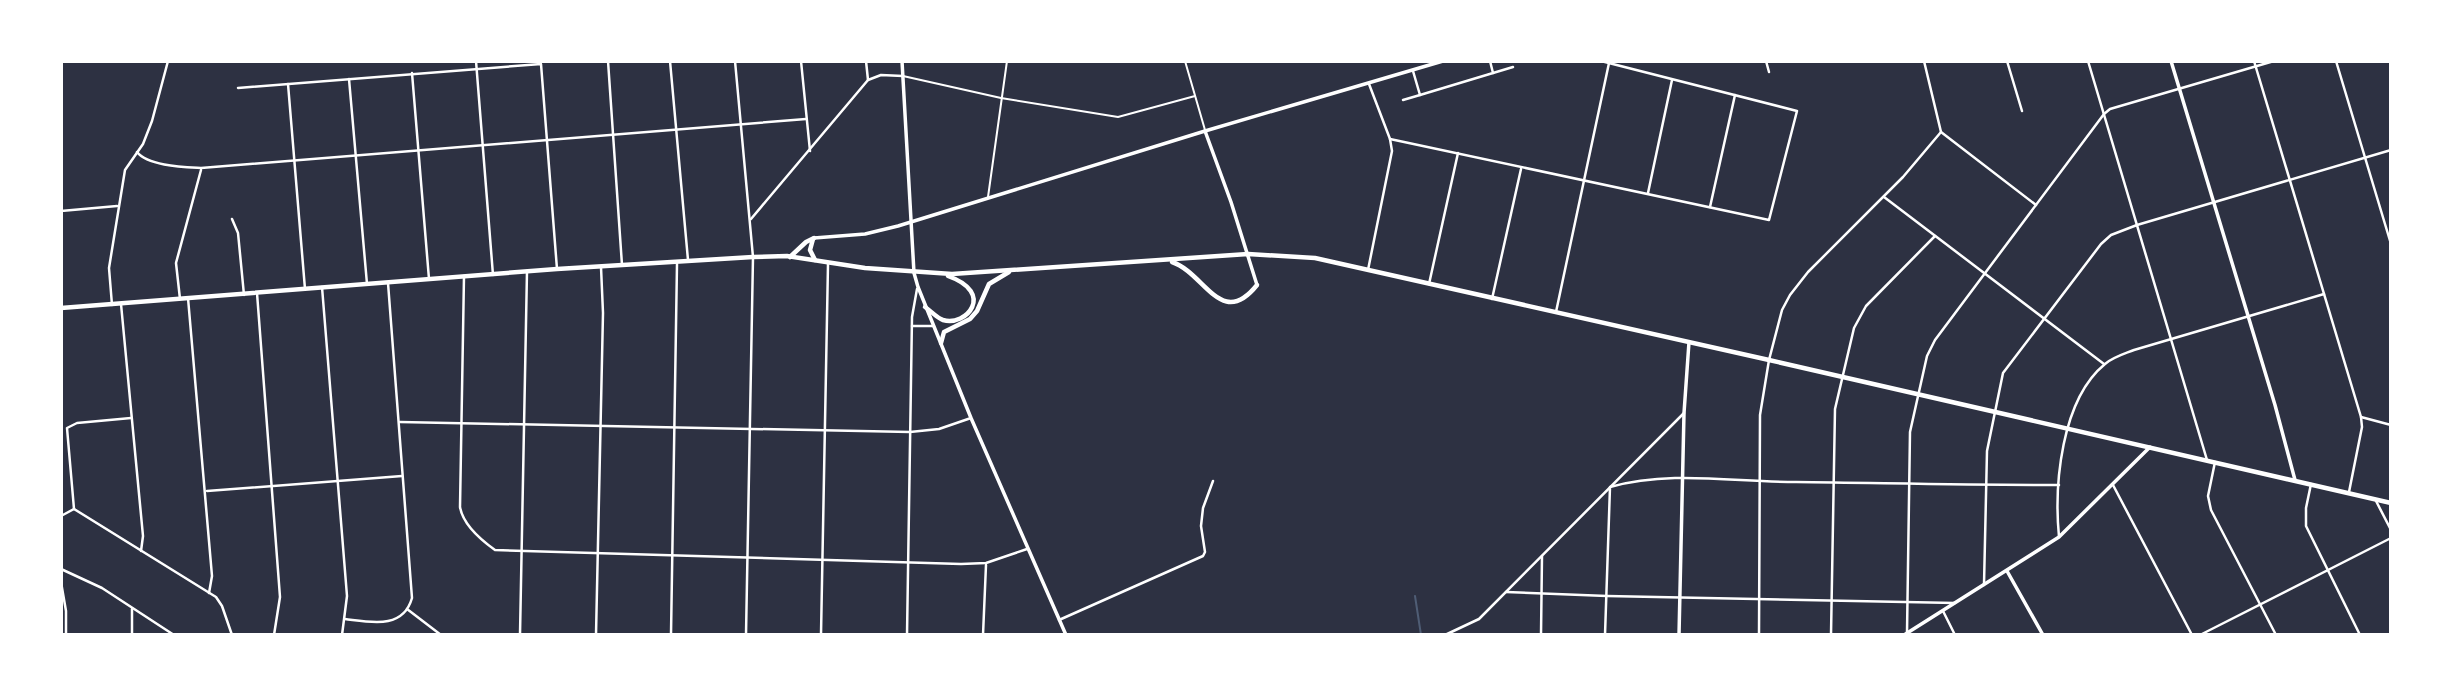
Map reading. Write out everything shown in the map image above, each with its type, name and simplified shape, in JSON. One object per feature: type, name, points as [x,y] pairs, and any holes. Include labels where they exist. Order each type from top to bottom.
[{"type":"highway","points":[[790,257],[814,238]]},
{"type":"highway","points":[[814,238],[810,250],[816,260]]},
{"type":"highway","points":[[61,309],[527,271],[753,257],[790,257],[914,273],[944,274],[1248,254],[1307,257],[2391,503]]},
{"type":"highway","points":[[1168,260],[1186,268],[1208,291],[1226,302],[1234,303],[1242,299],[1257,285]]},
{"type":"highway","points":[[941,343],[944,332],[970,319],[989,284],[1011,271]]},
{"type":"highway","points":[[925,307],[948,321],[965,315],[973,306],[972,290],[960,280],[944,274]]},
{"type":"street","points":[[113,305],[109,268],[125,170],[152,121],[168,61]]},
{"type":"street","points":[[476,61],[493,275]]},
{"type":"street","points":[[608,61],[622,265]]},
{"type":"street","points":[[670,61],[688,260]]},
{"type":"street","points":[[735,61],[753,257],[746,635]]},
{"type":"street","points":[[801,61],[810,151]]},
{"type":"street","points":[[866,61],[868,80]]},
{"type":"street","points":[[902,61],[914,273],[925,307],[971,418],[1066,635]]},
{"type":"street","points":[[814,238],[866,234],[910,223],[1205,131],[1443,61]]},
{"type":"street","points":[[1490,61],[1493,72]]},
{"type":"street","points":[[1390,139],[1769,220],[1797,111],[1601,61]]},
{"type":"street","points":[[1766,61],[1769,72]]},
{"type":"street","points":[[1924,61],[1941,132],[2036,205]]},
{"type":"street","points":[[2007,61],[2022,111]]},
{"type":"street","points":[[2088,61],[2207,460]]},
{"type":"street","points":[[2171,61],[2295,480]]},
{"type":"street","points":[[2254,61],[2361,417],[2362,427],[2349,492]]},
{"type":"street","points":[[1905,634],[1910,432],[1927,356],[1935,340],[2110,109],[2274,61]]},
{"type":"street","points":[[2336,61],[2391,244]]},
{"type":"street","points":[[1556,313],[1609,63]]},
{"type":"street","points":[[238,88],[541,64],[557,269]]},
{"type":"street","points":[[1403,100],[1513,67]]},
{"type":"street","points":[[1413,71],[1420,95]]},
{"type":"street","points":[[412,73],[429,279]]},
{"type":"street","points":[[750,220],[868,80],[881,75],[903,76]]},
{"type":"street","points":[[349,79],[367,284]]},
{"type":"street","points":[[1648,193],[1672,80]]},
{"type":"street","points":[[288,84],[305,289]]},
{"type":"street","points":[[1368,270],[1392,152],[1390,139],[1369,84]]},
{"type":"street","points":[[1710,207],[1735,95]]},
{"type":"street","points":[[137,152],[142,158],[201,169],[806,119]]},
{"type":"street","points":[[1205,131],[1257,285]]},
{"type":"street","points":[[1759,635],[1758,481],[1761,406],[1782,310],[1790,295],[1821,258],[1903,177],[1941,132]]},
{"type":"street","points":[[1984,585],[1987,451],[2003,373],[2109,237],[2137,225],[2391,150]]},
{"type":"street","points":[[1429,284],[1458,153]]},
{"type":"street","points":[[1492,299],[1521,168]]},
{"type":"street","points":[[180,299],[176,263],[201,169]]},
{"type":"street","points":[[1884,196],[2104,364]]},
{"type":"street","points":[[61,211],[118,206]]},
{"type":"street","points":[[232,219],[238,233],[244,295]]},
{"type":"street","points":[[1831,635],[1835,410],[1854,328],[1860,314],[1935,236]]},
{"type":"street","points":[[671,635],[677,261]]},
{"type":"street","points":[[821,635],[829,262]]},
{"type":"street","points":[[596,635],[603,313],[601,266]]},
{"type":"street","points":[[520,635],[527,271]]},
{"type":"street","points":[[464,276],[460,512],[480,539],[495,550],[822,561],[986,563],[1028,549]]},
{"type":"street","points":[[345,619],[386,623],[407,609],[412,598],[388,283]]},
{"type":"street","points":[[322,287],[347,596],[342,635]]},
{"type":"street","points":[[907,635],[912,326],[918,287]]},
{"type":"street","points":[[257,293],[280,597],[274,635]]},
{"type":"street","points":[[2059,537],[2062,455],[2079,398],[2104,364],[2118,356],[2324,294]]},
{"type":"street","points":[[188,298],[206,491],[212,576],[209,593]]},
{"type":"street","points":[[121,304],[143,536],[141,551]]},
{"type":"street","points":[[912,326],[933,326]]},
{"type":"street","points":[[1679,635],[1684,413],[1689,342]]},
{"type":"street","points":[[1445,635],[1479,619],[1684,413]]},
{"type":"street","points":[[2361,417],[2391,425]]},
{"type":"street","points":[[74,509],[67,428],[71,425],[131,418]]},
{"type":"street","points":[[400,422],[910,432],[939,429],[971,418]]},
{"type":"street","points":[[1905,634],[2059,537],[2150,447]]},
{"type":"street","points":[[2215,462],[2208,504],[2276,635]]},
{"type":"street","points":[[206,491],[402,475]]},
{"type":"street","points":[[1610,487],[1637,480],[1682,477],[1758,481],[2059,485]]},
{"type":"street","points":[[1059,620],[1203,556],[1203,508],[1213,481]]},
{"type":"street","points":[[2311,484],[2305,526],[2360,635]]},
{"type":"street","points":[[2113,485],[2192,635]]},
{"type":"street","points":[[1605,635],[1610,487]]},
{"type":"street","points":[[2375,499],[2391,530]]},
{"type":"street","points":[[74,509],[216,597],[232,635]]},
{"type":"street","points":[[61,516],[74,509]]},
{"type":"street","points":[[2200,635],[2391,538]]},
{"type":"street","points":[[1541,635],[1542,556]]},
{"type":"street","points":[[983,635],[986,563]]},
{"type":"street","points":[[61,569],[102,589],[174,635]]},
{"type":"street","points":[[2007,571],[2043,635]]},
{"type":"street","points":[[61,582],[66,611],[66,635]]},
{"type":"street","points":[[1506,592],[1955,603]]},
{"type":"street","points":[[132,609],[132,635]]},
{"type":"street","points":[[407,609],[441,635]]},
{"type":"street","points":[[1942,611],[1955,635]]},
{"type":"lane","points":[[988,198],[1007,61]]},
{"type":"lane","points":[[1185,61],[1205,131]]},
{"type":"lane","points":[[903,76],[1001,98],[1118,117],[1195,96]]},
{"type":"waterway","points":[[1415,596],[1421,635]]}]
